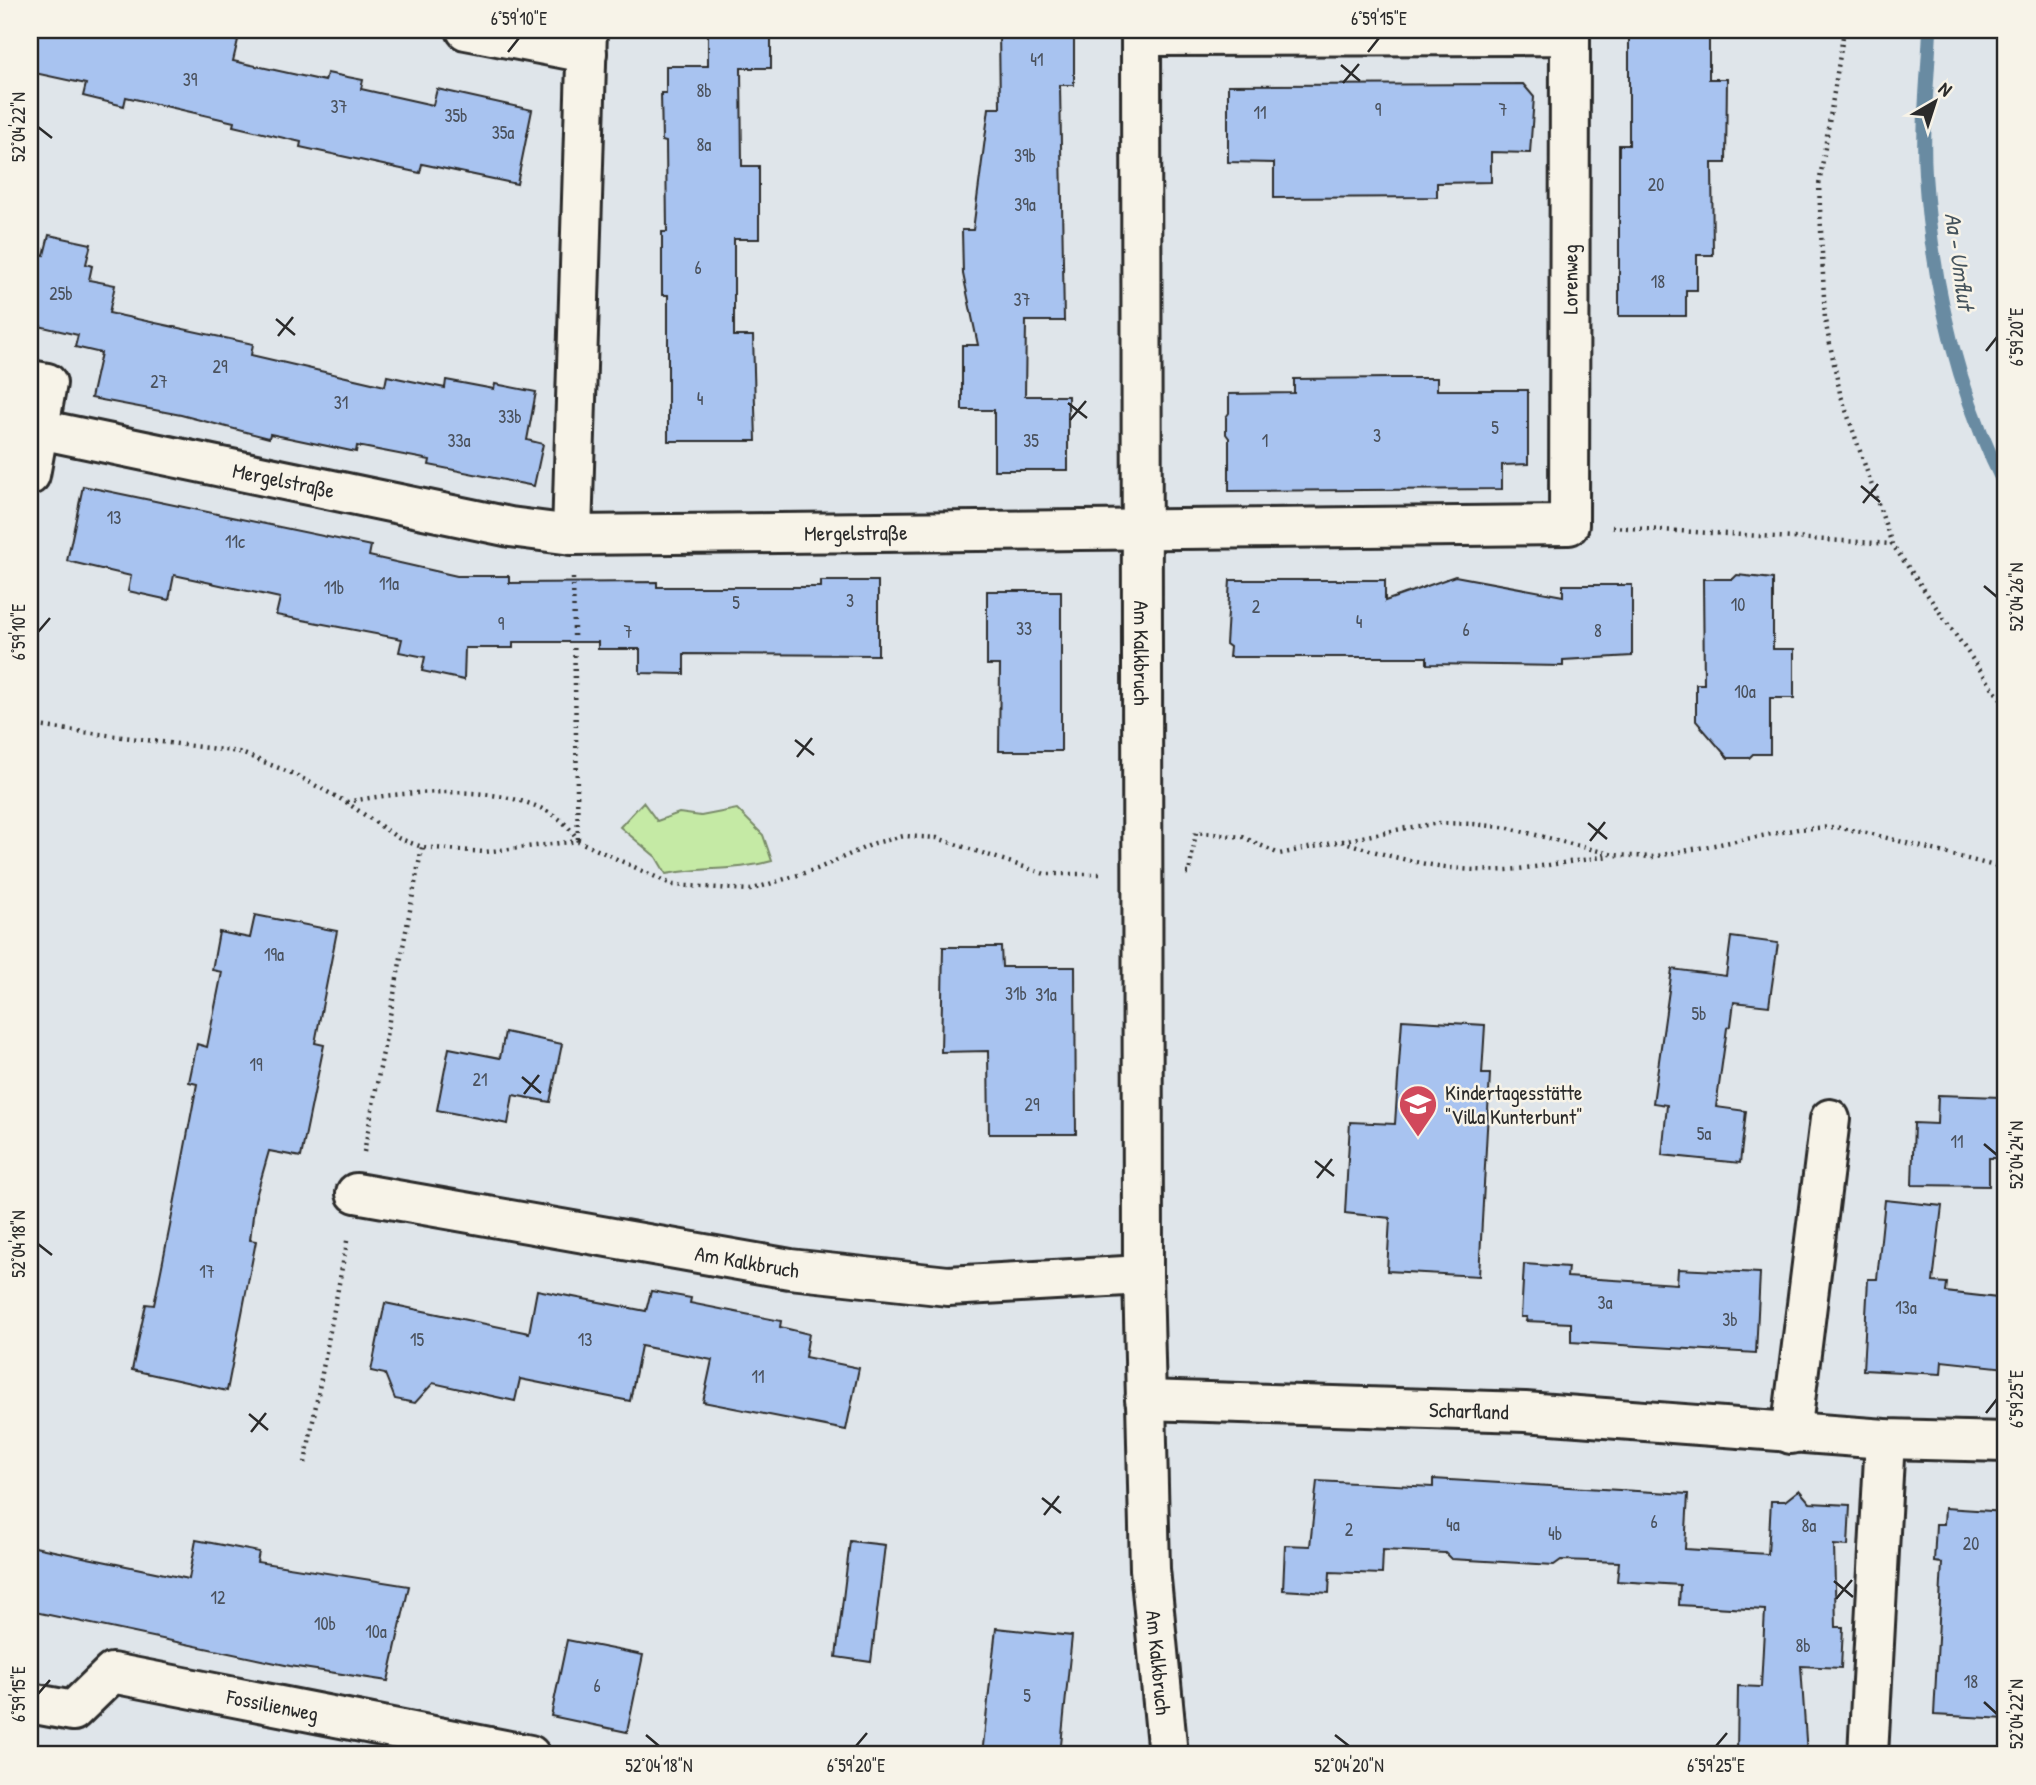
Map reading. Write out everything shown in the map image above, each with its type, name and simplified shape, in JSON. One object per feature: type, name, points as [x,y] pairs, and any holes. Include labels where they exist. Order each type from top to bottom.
[{"type":"street","points":[[466,30],[587,41],[572,535]]},
{"type":"street","name":"Lorenweg","points":[[1141,33],[1570,35],[1569,525]]},
{"type":"street","name":"Am Kalkbruch","points":[[1141,33],[1143,1275],[1150,1569],[1168,1755]]},
{"type":"street","points":[[30,380],[47,383],[30,475]]},
{"type":"street","name":"Mergelstraße","points":[[39,429],[510,527],[572,535],[1141,530]]},
{"type":"street","points":[[1141,530],[1569,525]]},
{"type":"street","points":[[1791,1433],[1830,1119]]},
{"type":"street","name":"Am Kalkbruch","points":[[356,1193],[790,1269],[948,1286],[1143,1275]]},
{"type":"street","name":"Scharfland","points":[[1145,1400],[1525,1412],[1885,1440],[2006,1442]]},
{"type":"street","points":[[1868,1755],[1885,1440]]},
{"type":"street","name":"Fossilienweg","points":[[30,1703],[73,1712],[112,1673],[530,1755]]},
{"type":"path","points":[[1844,30],[1819,185],[1825,320],[1840,393],[1892,544],[2006,707]]},
{"type":"path","points":[[1569,525],[1892,544]]},
{"type":"path","points":[[572,535],[578,841]]},
{"type":"path","points":[[30,725],[239,752],[296,775],[346,802],[398,838],[422,847],[484,852],[578,841],[673,885],[737,889],[763,886],[817,869],[875,843],[904,836],[937,838],[1045,874],[1189,873],[1196,832],[1242,836],[1279,854],[1429,825],[1474,824],[1509,828],[1614,855]]},
{"type":"path","points":[[346,802],[396,792],[449,790],[496,796],[539,808],[572,829],[578,841]]},
{"type":"path","points":[[1341,841],[1394,859],[1457,868],[1506,870],[1614,855],[1652,857],[1798,829],[1835,827],[2006,869]]},
{"type":"green space","points":[[643,802],[657,821],[679,813],[701,816],[737,809],[763,835],[772,861],[666,874],[656,857],[620,827]]},
{"type":"building","points":[[30,30],[189,30],[238,40],[233,61],[325,81],[327,73],[363,80],[361,89],[433,105],[437,89],[532,110],[517,184],[422,164],[420,173],[300,147],[301,142],[233,126],[234,122],[126,97],[124,106],[83,96],[86,84],[30,72]]},
{"type":"building","points":[[708,30],[771,30],[771,68],[741,68],[742,166],[759,166],[759,239],[734,239],[734,336],[753,336],[756,441],[668,441],[668,295],[662,295],[662,232],[667,232],[666,142],[662,141],[661,93],[666,93],[666,66],[708,66]]},
{"type":"building","points":[[999,30],[1074,30],[1074,85],[1060,85],[1064,321],[1026,321],[1025,396],[1068,396],[1068,470],[994,470],[994,410],[962,410],[962,345],[978,345],[963,274],[962,230],[973,230],[989,108],[1000,108]]},
{"type":"building","points":[[1629,30],[1709,30],[1709,79],[1727,79],[1726,163],[1712,163],[1713,255],[1697,255],[1697,290],[1686,290],[1686,316],[1619,316],[1619,145],[1629,145]]},
{"type":"building","points":[[1523,84],[1534,97],[1530,153],[1491,152],[1491,182],[1437,183],[1437,197],[1274,198],[1274,163],[1228,162],[1228,85]]},
{"type":"building","points":[[49,235],[91,244],[86,264],[92,266],[89,280],[115,285],[109,313],[253,344],[251,355],[385,386],[387,376],[445,388],[446,380],[494,389],[495,384],[536,392],[527,440],[543,444],[534,486],[429,465],[430,460],[357,446],[356,452],[270,434],[269,438],[181,415],[91,398],[101,353],[75,347],[78,335],[30,324],[30,252],[44,255]]},
{"type":"building","points":[[1437,378],[1437,390],[1528,390],[1528,464],[1502,465],[1502,489],[1229,491],[1229,438],[1226,434],[1226,417],[1229,413],[1229,394],[1294,393],[1294,379]]},
{"type":"building","points":[[83,486],[371,546],[369,556],[457,576],[509,576],[509,583],[657,582],[657,587],[821,587],[821,581],[878,581],[878,655],[684,654],[684,674],[640,673],[640,649],[598,649],[598,642],[513,642],[513,648],[465,648],[464,680],[422,671],[425,657],[399,652],[402,639],[276,615],[280,598],[174,575],[169,600],[128,591],[131,576],[67,561]]},
{"type":"building","points":[[1737,575],[1773,579],[1773,649],[1794,649],[1794,698],[1770,698],[1770,754],[1753,754],[1749,758],[1728,758],[1696,721],[1696,684],[1704,684],[1703,579],[1733,579]]},
{"type":"building","points":[[1455,576],[1563,596],[1563,585],[1632,585],[1632,656],[1563,660],[1563,666],[1427,664],[1427,657],[1229,657],[1230,647],[1226,644],[1230,580],[1385,580],[1385,601]]},
{"type":"building","points":[[987,591],[1061,591],[1061,751],[999,751],[1000,665],[987,665]]},
{"type":"building","points":[[255,915],[337,931],[315,1043],[324,1045],[301,1157],[269,1151],[255,1200],[250,1240],[256,1241],[227,1391],[132,1370],[146,1304],[154,1305],[170,1226],[197,1084],[189,1082],[197,1044],[207,1047],[222,972],[212,970],[219,932],[250,938]]},
{"type":"building","points":[[1731,937],[1778,943],[1769,1006],[1734,1002],[1731,1025],[1727,1028],[1716,1107],[1746,1111],[1740,1163],[1662,1155],[1667,1105],[1653,1103],[1672,969],[1726,976]]},
{"type":"building","points":[[943,947],[1001,947],[1002,967],[1075,967],[1076,1134],[989,1134],[988,1051],[941,1052]]},
{"type":"building","name":"Kindertagesstätte \"Villa Kunterbunt\"","points":[[1402,1020],[1485,1025],[1482,1074],[1490,1074],[1479,1276],[1387,1271],[1390,1218],[1345,1213],[1350,1122],[1395,1124]]},
{"type":"building","points":[[505,1032],[562,1044],[550,1102],[513,1095],[508,1124],[437,1110],[449,1048],[500,1058]]},
{"type":"building","points":[[1938,1095],[2001,1097],[2001,1158],[1989,1158],[1989,1186],[1912,1185],[1914,1123],[1937,1124]]},
{"type":"building","points":[[1885,1200],[1942,1206],[1933,1282],[1947,1283],[1946,1292],[2006,1299],[2006,1368],[1942,1361],[1941,1374],[1863,1370],[1868,1279],[1877,1279]]},
{"type":"building","points":[[1524,1264],[1568,1267],[1567,1277],[1677,1284],[1678,1269],[1760,1273],[1756,1353],[1571,1342],[1571,1323],[1526,1321],[1527,1317],[1521,1317]]},
{"type":"building","points":[[537,1290],[646,1311],[651,1291],[691,1298],[690,1303],[781,1321],[780,1327],[809,1334],[805,1357],[859,1368],[846,1430],[703,1402],[712,1360],[641,1346],[630,1401],[520,1379],[515,1401],[433,1383],[415,1403],[395,1399],[385,1374],[371,1371],[385,1303],[529,1333]]},
{"type":"building","points":[[1433,1479],[1688,1494],[1685,1549],[1768,1554],[1771,1501],[1785,1501],[1799,1490],[1810,1503],[1850,1505],[1848,1546],[1834,1545],[1836,1627],[1843,1627],[1841,1668],[1801,1666],[1807,1755],[1737,1755],[1738,1686],[1761,1687],[1765,1610],[1679,1605],[1680,1585],[1617,1581],[1619,1562],[1561,1560],[1554,1565],[1451,1559],[1445,1553],[1383,1550],[1382,1574],[1330,1572],[1329,1593],[1283,1590],[1285,1545],[1310,1546],[1317,1481],[1433,1487]]},
{"type":"building","points":[[1945,1508],[2006,1512],[2006,1719],[1934,1715],[1942,1563],[1934,1562],[1936,1524],[1944,1524]]},
{"type":"building","points":[[196,1540],[259,1552],[257,1562],[409,1586],[388,1681],[290,1666],[30,1611],[30,1546],[189,1579]]},
{"type":"building","points":[[850,1541],[885,1545],[871,1662],[836,1657]]},
{"type":"building","points":[[996,1628],[1072,1636],[1060,1755],[982,1755]]},
{"type":"building","points":[[567,1640],[643,1655],[627,1732],[551,1716]]},
{"type":"waterway","name":"Aa - Umflut","points":[[1930,30],[1924,156],[1934,255],[1941,296],[1961,375],[1989,451],[2006,488]]},
{"type":"place","name":"Kindertagesstätte \"Villa Kunterbunt\"","points":[[1418,1138]]}]
